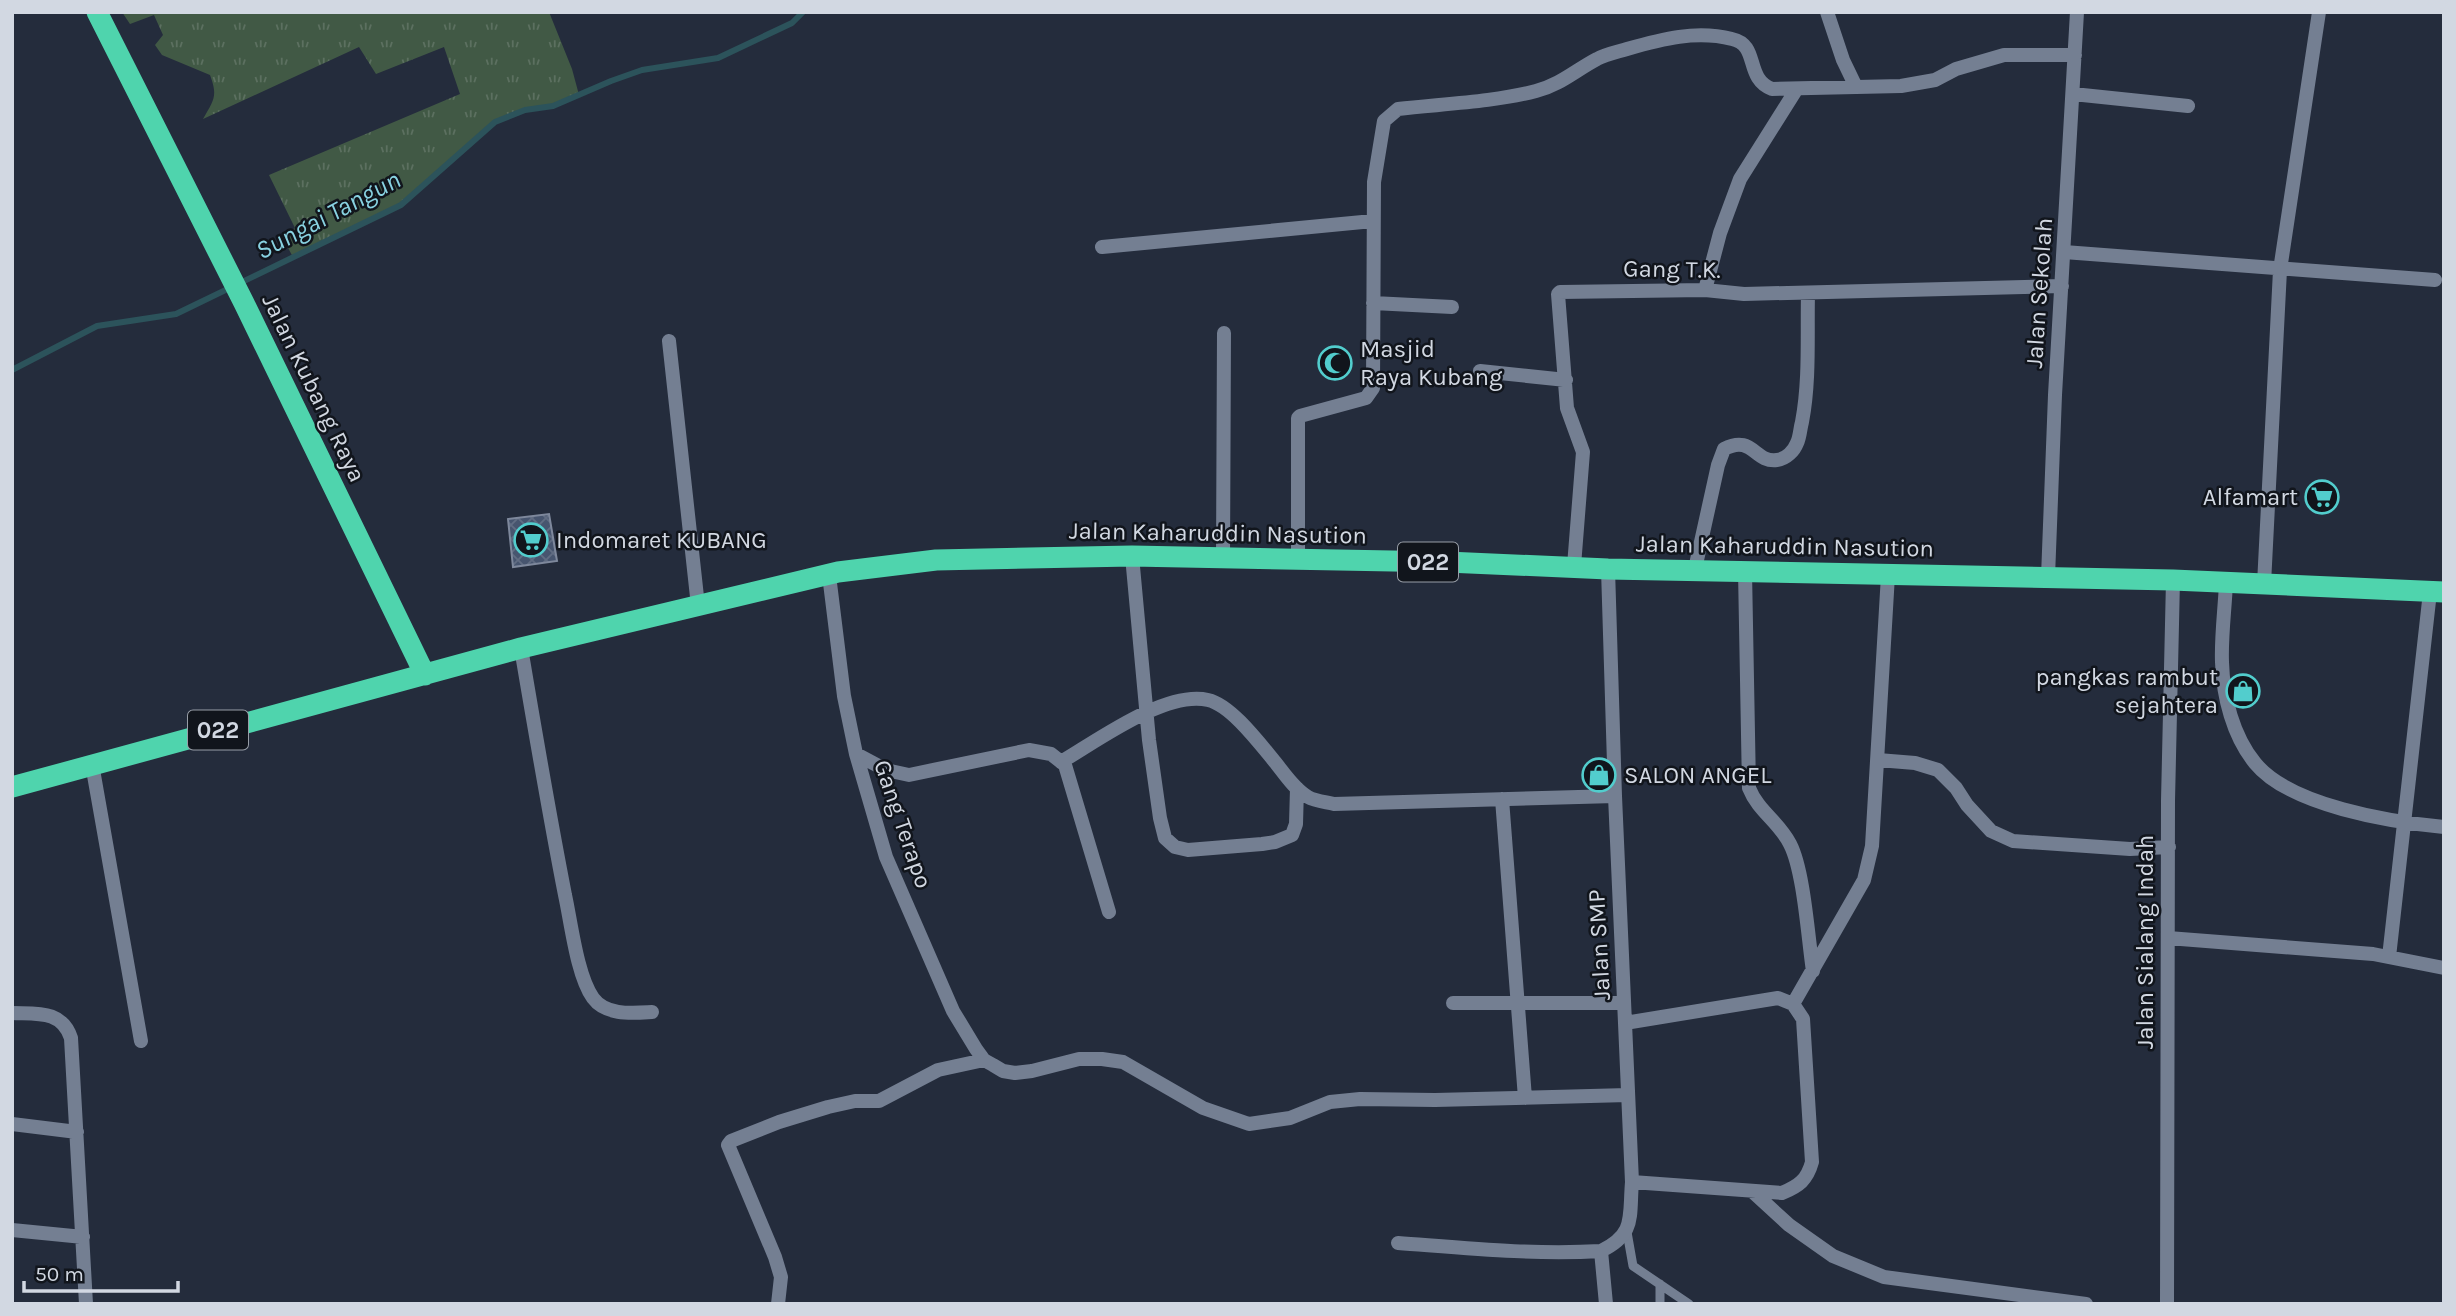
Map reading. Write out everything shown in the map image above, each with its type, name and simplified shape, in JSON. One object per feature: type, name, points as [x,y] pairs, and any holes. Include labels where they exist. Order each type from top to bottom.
[{"type":"highway","name":"Jalan Kubang Raya","points":[[97,12],[244,303],[425,675]]},
{"type":"highway","name":"Jalan Kaharuddin Nasution","points":[[425,675],[521,648],[829,575],[936,561],[1132,556],[2173,580],[2437,592]]},
{"type":"highway","name":"022","points":[[12,787],[425,675]]},
{"type":"street","points":[[1827,12],[1843,60],[1856,87]]},
{"type":"street","name":"Jalan Sekolah","points":[[2048,577],[2055,396],[2077,12]]},
{"type":"street","points":[[2264,583],[2280,270],[2319,12]]},
{"type":"street","points":[[1298,561],[1298,418],[1366,398],[1373,387],[1374,182],[1384,121],[1398,109],[1538,91],[1573,75],[1599,57],[1668,37],[1708,36],[1742,42],[1748,48],[1756,78],[1763,86],[1772,89],[1900,86],[1935,80],[1956,69],[2004,55],[2075,55]]},
{"type":"street","points":[[1706,290],[1720,233],[1740,179],[1796,90]]},
{"type":"street","points":[[2073,94],[2188,106]]},
{"type":"street","points":[[1102,247],[1373,221]]},
{"type":"street","points":[[2064,252],[2435,280]]},
{"type":"street","name":"Gang T.K.","points":[[1574,566],[1583,452],[1567,408],[1558,294],[1560,292],[1706,290],[1744,294],[2062,286]]},
{"type":"street","points":[[1695,569],[1724,449],[1734,444],[1749,446],[1763,457],[1777,460],[1789,455],[1798,443],[1805,404],[1808,293]]},
{"type":"street","points":[[1373,303],[1452,307]]},
{"type":"street","points":[[1223,559],[1224,333]]},
{"type":"street","points":[[669,341],[698,606]]},
{"type":"street","points":[[1480,371],[1566,380]]},
{"type":"street","points":[[1132,556],[1146,712],[1165,838],[1175,847],[1188,850],[1275,842],[1292,835],[1296,824],[1297,788]]},
{"type":"street","name":"Jalan SMP","points":[[1608,569],[1632,1182],[1627,1232]]},
{"type":"street","points":[[1745,571],[1749,788],[1754,801],[1783,831],[1792,847],[1813,971]]},
{"type":"street","name":"Gang Terapo","points":[[829,575],[844,696],[856,754],[886,857],[953,1011],[989,1063]]},
{"type":"street","points":[[1793,1004],[1864,880],[1872,846],[1888,575]]},
{"type":"street","name":"Jalan Sialang Indah","points":[[2166,1304],[2173,580]]},
{"type":"street","points":[[2226,582],[2222,662],[2227,704],[2236,731],[2255,763],[2272,779],[2323,805],[2404,823],[2444,827]]},
{"type":"street","points":[[2389,957],[2404,823],[2437,592]]},
{"type":"street","points":[[521,648],[542,776],[573,934],[587,986],[593,998],[612,1010],[652,1012]]},
{"type":"street","points":[[1061,762],[1146,712],[1188,699],[1210,700],[1249,731],[1297,788],[1309,798],[1334,804],[1615,796]]},
{"type":"street","points":[[856,754],[886,770],[909,775],[1029,750],[1051,754],[1065,765],[1109,912]]},
{"type":"street","points":[[1878,760],[1915,763],[1938,770],[1991,831],[2013,842],[2130,849],[2169,847]]},
{"type":"street","points":[[92,764],[141,1041]]},
{"type":"street","points":[[1502,799],[1525,1098]]},
{"type":"street","points":[[2168,938],[2320,949],[2389,957],[2444,968]]},
{"type":"street","points":[[1625,1023],[1778,998],[1793,1004],[1803,1019],[1812,1162],[1808,1176],[1798,1187],[1782,1193],[1632,1182]]},
{"type":"street","points":[[1454,1003],[1624,1003]]},
{"type":"street","points":[[12,1013],[54,1017],[64,1022],[68,1028],[73,1052],[86,1304]]},
{"type":"street","points":[[778,1304],[781,1277],[775,1257],[728,1145],[731,1141],[758,1130],[828,1107],[855,1101],[879,1101],[938,1070],[989,1063],[1003,1071],[1016,1073],[1079,1059],[1123,1062],[1203,1108],[1249,1124],[1290,1118],[1330,1102],[1360,1099],[1436,1100],[1628,1095]]},
{"type":"street","points":[[12,1124],[77,1132]]},
{"type":"street","points":[[1752,1191],[1789,1225],[1832,1256],[1884,1277],[2086,1304]]},
{"type":"street","points":[[12,1230],[83,1237]]},
{"type":"street","points":[[1398,1243],[1569,1253],[1601,1251],[1615,1244],[1627,1232]]},
{"type":"street","points":[[1601,1251],[1606,1304]]},
{"type":"lane","points":[[1627,1232],[1633,1266],[1689,1304]]},
{"type":"lane","points":[[1660,1284],[1660,1304]]},
{"type":"green space","points":[[122,12],[549,12],[572,69],[579,95],[553,106],[525,110],[495,122],[401,205],[293,257],[282,237],[295,228],[269,175],[460,94],[444,47],[376,74],[359,47],[203,119],[214,98],[210,75],[162,55],[155,45],[163,35],[154,15],[130,24]]},
{"type":"building","name":"Indomaret KUBANG","points":[[549,514],[557,561],[513,567],[508,519]]},
{"type":"waterway","name":"Sungai Tangun","points":[[12,370],[97,326],[176,314],[401,205],[495,122],[525,110],[553,106],[642,70],[718,58],[792,23],[803,12]]},
{"type":"place","name":"Masjid Raya Kubang","points":[[1335,363]]},
{"type":"place","name":"Alfamart","points":[[2322,497]]},
{"type":"place","name":"Indomaret KUBANG","points":[[531,540]]},
{"type":"place","name":"pangkas rambut sejahtera","points":[[2243,691]]},
{"type":"place","name":"SALON ANGEL","points":[[1599,775]]}]
